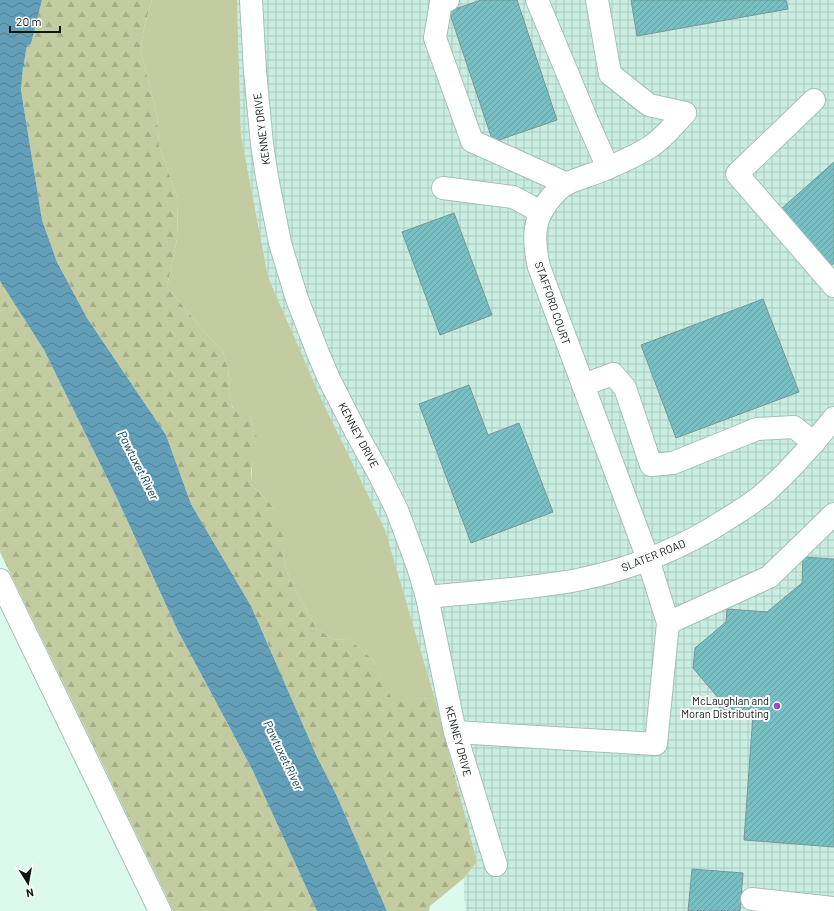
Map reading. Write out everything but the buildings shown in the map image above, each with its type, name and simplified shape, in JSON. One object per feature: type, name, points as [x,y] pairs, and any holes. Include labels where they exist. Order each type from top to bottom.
[{"type":"main road","name":"KENNEY DRIVE","points":[[251,0],[255,71],[262,144],[280,242],[297,299],[329,379],[397,510],[418,567],[427,597],[455,732],[496,865]]},
{"type":"main road","points":[[448,0],[441,2],[435,38],[472,141],[567,184]]},
{"type":"main road","points":[[537,0],[608,168]]},
{"type":"main road","name":"STAFFORD COURT","points":[[597,0],[610,74],[649,105],[685,113],[661,139],[651,146],[636,155],[567,184],[561,188],[550,199],[541,212],[536,226],[536,254],[539,267],[648,560],[668,623]]},
{"type":"main road","points":[[814,100],[737,174],[834,286]]},
{"type":"main road","points":[[443,188],[513,197],[541,212]]},
{"type":"main road","points":[[583,385],[613,374],[625,388],[651,465],[673,462],[757,429],[794,427],[814,443]]},
{"type":"main road","name":"SLATER ROAD","points":[[427,597],[578,580],[617,570],[656,557],[718,525],[768,490],[814,443],[834,418]]},
{"type":"main road","points":[[455,732],[656,744],[668,623],[769,577],[834,514]]},
{"type":"main road","points":[[0,580],[160,911]]},
{"type":"main road","points":[[752,899],[834,908]]},
{"type":"shaded area","points":[[237,0],[834,0],[834,911],[466,911],[464,878],[477,862],[435,699],[385,530],[324,405],[268,277],[241,135]]},
{"type":"green space","points":[[42,0],[152,0],[145,24],[140,50],[157,115],[159,146],[178,199],[177,239],[167,287],[223,352],[228,369],[229,391],[232,407],[251,417],[254,433],[257,437],[251,471],[251,484],[274,508],[288,543],[283,551],[287,572],[316,628],[334,640],[344,639],[347,637],[374,661],[391,697],[435,699],[477,862],[464,878],[430,906],[429,911],[387,911],[336,794],[317,757],[251,606],[191,504],[166,435],[87,318],[57,262],[42,220],[21,90],[27,46],[31,44]]},
{"type":"green space","points":[[152,0],[237,0],[241,135],[268,277],[324,405],[385,530],[435,699],[391,698],[374,661],[347,637],[344,639],[334,640],[316,628],[287,572],[283,551],[287,543],[274,508],[251,484],[254,433],[251,417],[236,411],[232,406],[229,391],[228,369],[223,352],[167,287],[177,239],[178,199],[159,146],[157,115],[140,50],[145,24]]},
{"type":"green space","points":[[0,281],[44,350],[116,496],[178,631],[253,771],[317,911],[173,911],[0,552]]},
{"type":"water","name":"Pawtuxet River","points":[[0,0],[42,0],[31,44],[27,46],[21,90],[42,220],[57,262],[87,318],[166,435],[191,504],[251,606],[317,757],[336,794],[387,911],[317,911],[253,771],[178,631],[116,496],[44,350],[0,281]]},
{"type":"place","name":"McLaughlan and Moran Distributing","points":[[777,706]]}]
